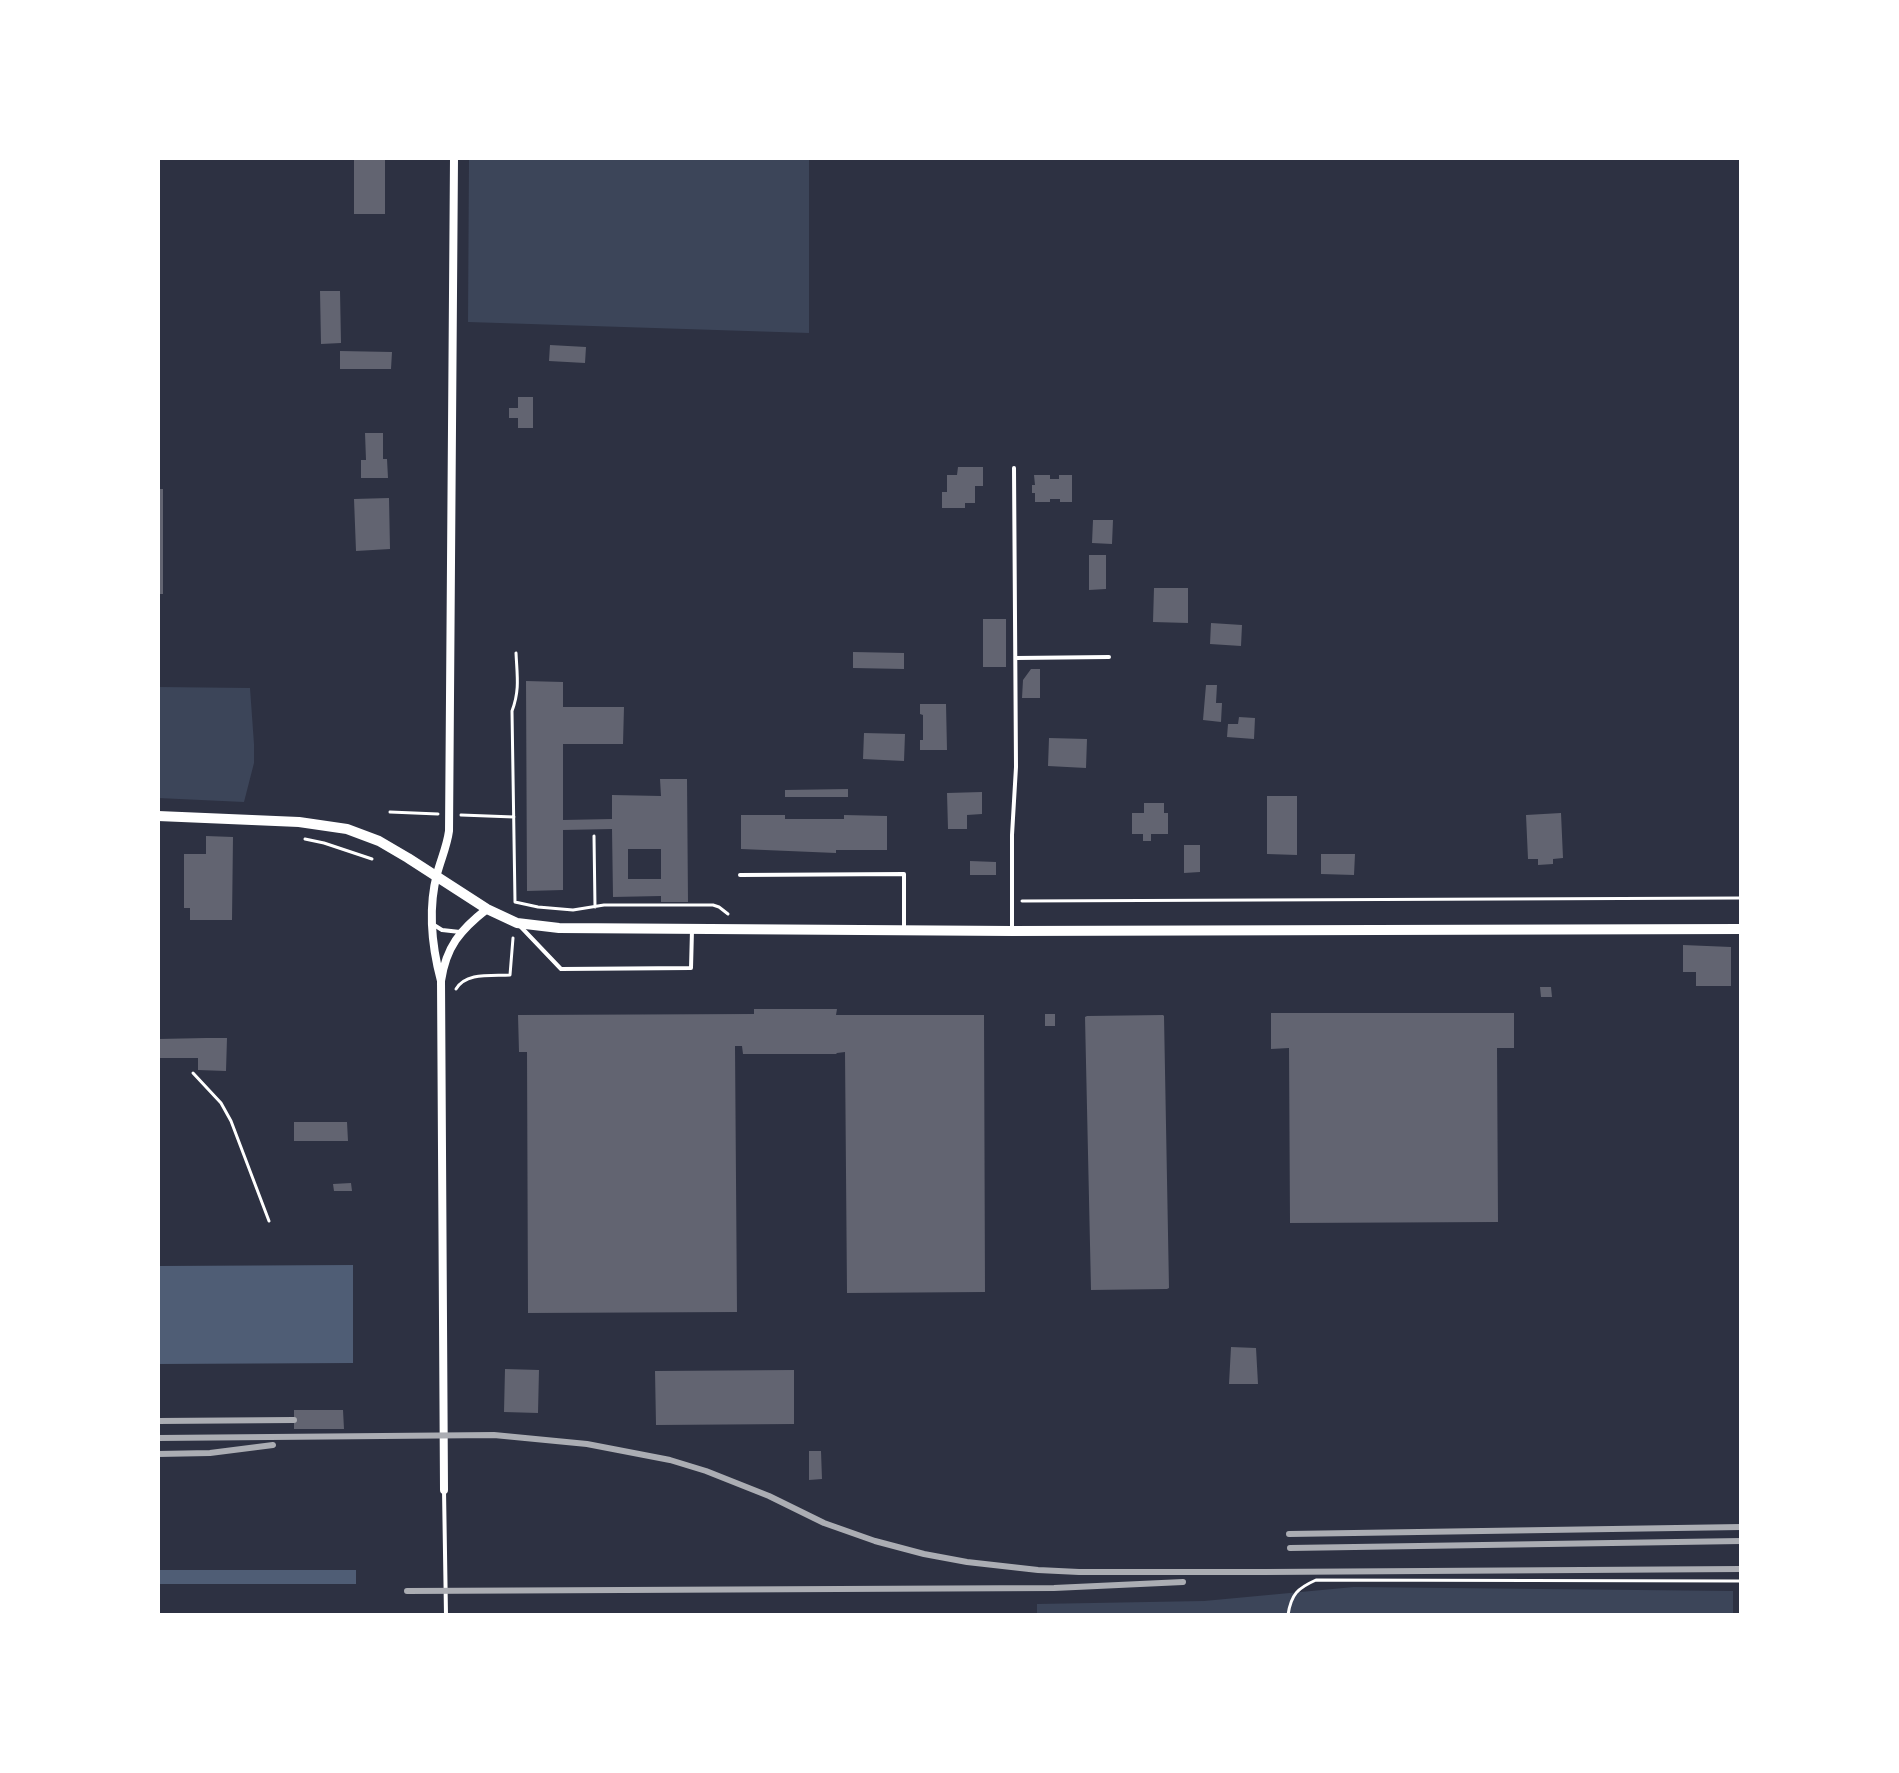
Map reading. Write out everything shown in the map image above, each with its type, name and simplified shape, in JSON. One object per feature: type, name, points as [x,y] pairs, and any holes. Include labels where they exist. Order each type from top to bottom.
[{"type":"street","points":[[441,981],[433,952],[432,924],[436,876],[447,845],[449,815],[454,158]]},
{"type":"street","points":[[158,816],[299,822],[347,829],[379,841],[487,909],[517,923],[559,928],[1012,931],[1741,929]]},
{"type":"street","points":[[444,1490],[441,981],[452,944],[460,932],[487,909]]},
{"type":"lane","points":[[1012,931],[1016,767],[1014,468]]},
{"type":"lane","points":[[1016,658],[1109,657]]},
{"type":"lane","points":[[740,875],[904,874],[904,929]]},
{"type":"lane","points":[[517,923],[561,969],[691,968],[692,928]]},
{"type":"lane","points":[[432,924],[442,930],[460,932]]},
{"type":"lane","points":[[444,1490],[446,1615]]},
{"type":"path","points":[[594,836],[595,907]]},
{"type":"path","points":[[454,998],[458,984],[464,979],[510,975],[513,938]]},
{"type":"path","points":[[193,1073],[221,1103],[231,1121],[269,1221]]},
{"type":"path","points":[[1288,1615],[1299,1588],[1316,1580],[1741,1581]]},
{"type":"shaded area","points":[[469,158],[809,158],[809,333],[468,322]]},
{"type":"shaded area","points":[[158,687],[250,688],[254,763],[244,802],[158,798]]},
{"type":"shaded area","points":[[353,1265],[353,1363],[159,1364],[159,1266]]},
{"type":"shaded area","points":[[158,1570],[356,1570],[356,1584],[158,1584]]},
{"type":"shaded area","points":[[1354,1587],[1733,1591],[1733,1615],[1037,1615],[1037,1604],[1204,1601]]},
{"type":"building","points":[[354,158],[385,158],[385,214],[354,214]]},
{"type":"building","points":[[320,291],[340,291],[341,343],[321,344]]},
{"type":"building","points":[[550,345],[586,347],[585,363],[549,361]]},
{"type":"building","points":[[340,351],[392,352],[391,369],[340,369]]},
{"type":"building","points":[[518,397],[533,397],[533,428],[518,428],[518,418],[509,418],[509,408],[518,408]]},
{"type":"building","points":[[365,433],[383,433],[383,459],[387,459],[388,478],[361,478],[361,460],[366,460]]},
{"type":"building","points":[[958,467],[983,467],[983,486],[975,486],[975,503],[965,503],[965,508],[942,508],[942,492],[947,492],[947,475],[957,475]]},
{"type":"building","points":[[1034,475],[1050,475],[1050,479],[1059,479],[1059,475],[1072,475],[1072,502],[1050,499],[1050,502],[1035,502],[1035,493],[1032,493]]},
{"type":"building","points":[[158,489],[163,489],[163,594],[158,594]]},
{"type":"building","points":[[389,498],[390,549],[356,551],[354,499]]},
{"type":"building","points":[[1093,520],[1113,520],[1112,544],[1092,543]]},
{"type":"building","points":[[1089,555],[1106,555],[1106,589],[1089,590]]},
{"type":"building","points":[[1154,588],[1188,588],[1188,623],[1153,622]]},
{"type":"building","points":[[983,619],[1006,619],[1006,667],[983,667]]},
{"type":"building","points":[[1211,623],[1242,625],[1241,646],[1210,644]]},
{"type":"building","points":[[853,652],[904,653],[904,669],[853,668]]},
{"type":"building","points":[[1031,669],[1040,669],[1040,698],[1022,698],[1023,680]]},
{"type":"building","points":[[526,681],[563,682],[563,707],[624,707],[623,744],[563,744],[563,820],[612,819],[612,795],[661,796],[660,779],[687,779],[688,902],[661,902],[661,896],[613,897],[612,829],[563,830],[563,890],[527,891]],"holes":[[[628,849],[661,849],[661,879],[628,879]]]},
{"type":"building","points":[[1206,685],[1217,685],[1216,703],[1222,703],[1221,722],[1203,720]]},
{"type":"building","points":[[920,704],[946,704],[947,750],[920,750],[923,715],[920,714]]},
{"type":"building","points":[[1239,717],[1255,718],[1254,739],[1227,737],[1228,724],[1238,724]]},
{"type":"building","points":[[864,733],[905,734],[904,761],[863,759]]},
{"type":"building","points":[[1049,738],[1087,739],[1086,768],[1048,766]]},
{"type":"building","points":[[848,789],[848,797],[785,797],[785,790]]},
{"type":"building","points":[[982,792],[982,814],[967,815],[967,829],[948,829],[947,793]]},
{"type":"building","points":[[1267,796],[1297,796],[1297,855],[1267,854]]},
{"type":"building","points":[[1144,803],[1164,803],[1164,813],[1168,813],[1168,834],[1151,834],[1151,841],[1143,841],[1143,834],[1132,834],[1132,813],[1144,813]]},
{"type":"building","points":[[1561,813],[1563,858],[1553,859],[1553,864],[1538,865],[1538,859],[1528,859],[1526,815]]},
{"type":"building","points":[[741,815],[785,815],[785,819],[887,816],[887,850],[836,850],[836,853],[741,849]]},
{"type":"building","points":[[206,836],[233,837],[232,920],[190,920],[190,908],[184,908],[184,854],[206,854]]},
{"type":"building","points":[[1184,845],[1200,845],[1200,872],[1184,873]]},
{"type":"building","points":[[1321,854],[1355,854],[1354,875],[1321,874]]},
{"type":"building","points":[[970,861],[996,862],[996,875],[970,875]]},
{"type":"building","points":[[1683,945],[1731,947],[1731,986],[1696,986],[1696,972],[1683,972]]},
{"type":"building","points":[[1540,987],[1551,987],[1552,997],[1541,997]]},
{"type":"building","points":[[754,1009],[837,1009],[836,1015],[984,1015],[985,1292],[847,1293],[845,1052],[743,1054],[742,1046],[735,1046],[737,1312],[528,1313],[527,1052],[519,1052],[518,1015],[754,1014]]},
{"type":"building","points":[[1271,1013],[1514,1013],[1514,1048],[1497,1048],[1498,1222],[1290,1223],[1289,1048],[1271,1049]]},
{"type":"building","points":[[1045,1014],[1055,1014],[1055,1026],[1045,1026]]},
{"type":"building","points":[[1163,1015],[1169,1288],[1091,1290],[1085,1017]]},
{"type":"building","points":[[227,1038],[226,1071],[198,1070],[198,1058],[158,1058],[158,1039]]},
{"type":"building","points":[[294,1122],[347,1122],[348,1141],[294,1141]]},
{"type":"building","points":[[351,1183],[352,1191],[334,1191],[333,1184]]},
{"type":"building","points":[[1231,1347],[1256,1348],[1258,1384],[1229,1384]]},
{"type":"building","points":[[505,1369],[539,1370],[538,1413],[504,1412]]},
{"type":"building","points":[[794,1370],[794,1424],[656,1425],[655,1371]]},
{"type":"building","points":[[294,1410],[343,1410],[344,1429],[294,1429]]},
{"type":"building","points":[[809,1451],[821,1451],[822,1479],[809,1480]]},
{"type":"railway","points":[[158,1421],[294,1420]]},
{"type":"railway","points":[[158,1438],[494,1435],[587,1444],[670,1460],[706,1471],[769,1496],[824,1523],[875,1541],[967,1562],[1038,1570],[1741,1569]]},
{"type":"railway","points":[[158,1454],[210,1453],[273,1445]]},
{"type":"railway","points":[[1289,1534],[1741,1527]]},
{"type":"railway","points":[[1290,1548],[1741,1541]]},
{"type":"railway","points":[[407,1591],[1054,1588],[1183,1582]]}]
